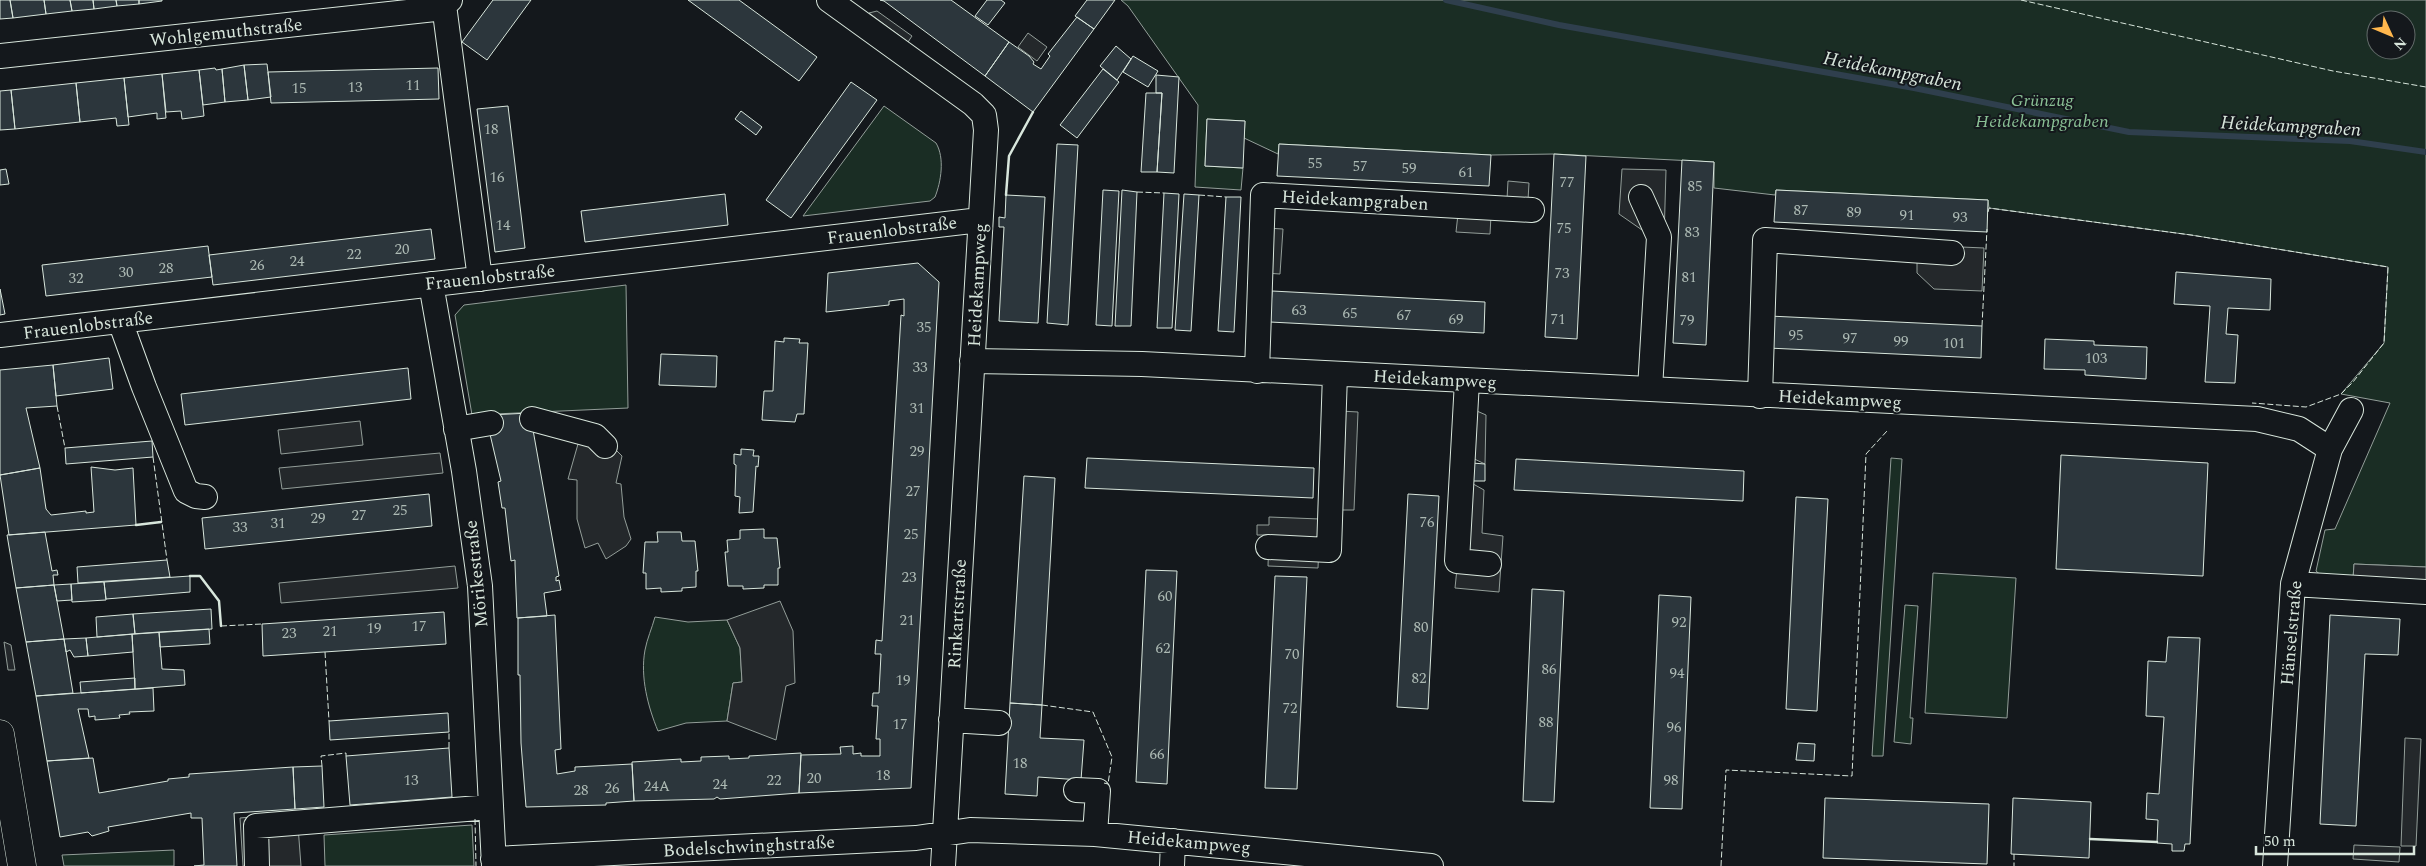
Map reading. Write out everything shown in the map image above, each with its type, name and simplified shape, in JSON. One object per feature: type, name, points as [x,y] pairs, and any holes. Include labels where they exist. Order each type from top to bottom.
[{"type":"main road","points":[[0,734],[22,866]]},
{"type":"street","name":"Heidekampweg","points":[[830,0],[967,100],[984,115],[986,130],[972,361],[1083,362],[1760,396],[2257,418],[2299,430],[2330,449]]},
{"type":"street","name":"Wohlgemuthstraße","points":[[0,56],[425,10],[447,3]]},
{"type":"street","points":[[447,3],[480,279]]},
{"type":"street","name":"Heidekampgraben","points":[[1257,371],[1263,195],[1532,210]]},
{"type":"street","points":[[1641,196],[1658,237],[1650,389]]},
{"type":"street","name":"Frauenlobstraße","points":[[0,335],[980,220]]},
{"type":"street","points":[[1760,396],[1765,240],[1952,253]]},
{"type":"street","name":"Mörikestraße","points":[[431,284],[480,586],[493,863]]},
{"type":"street","points":[[120,321],[144,387],[186,491],[196,496],[204,497]]},
{"type":"street","name":"Rinkartstraße","points":[[943,866],[972,361]]},
{"type":"street","points":[[1268,547],[1329,550],[1336,374]]},
{"type":"street","points":[[1467,381],[1457,561],[1489,564]]},
{"type":"street","name":"Hänselstraße","points":[[2275,866],[2293,584],[2330,449],[2351,410]]},
{"type":"street","points":[[532,419],[595,436],[605,446]]},
{"type":"street","points":[[456,429],[491,424]]},
{"type":"street","points":[[2293,584],[2426,592]]},
{"type":"street","points":[[951,720],[999,723]]},
{"type":"street","points":[[1076,790],[1098,791],[1095,834]]},
{"type":"street","points":[[257,866],[256,826],[491,807]]},
{"type":"street","name":"Heidekampweg","points":[[945,834],[970,830],[1095,834],[1431,866]]},
{"type":"street","name":"Bodelschwinghstraße","points":[[493,863],[916,838],[945,834]]},
{"type":"street","points":[[1172,866],[1173,841]]},
{"type":"green space","name":"Grünzug Heidekampgraben","points":[[1121,0],[2426,0],[2426,567],[2354,564],[2353,579],[2323,577],[2316,571],[2325,530],[2335,529],[2390,403],[2341,394],[2384,343],[2388,267],[2191,235],[1989,208],[1988,200],[1776,190],[1775,195],[1714,188],[1714,162],[1554,154],[1491,155],[1279,144],[1278,154],[1244,138],[1245,121],[1207,119],[1205,166],[1243,168],[1241,190],[1195,187],[1198,105],[1128,6]]},
{"type":"green space","points":[[884,106],[936,143],[939,149],[941,170],[935,197],[930,201],[803,216]]},
{"type":"green space","points":[[626,285],[628,408],[472,415],[455,315],[464,305]]},
{"type":"green space","points":[[1891,458],[1902,459],[1883,756],[1872,756]]},
{"type":"green space","points":[[1933,573],[2016,578],[2007,718],[1925,713]]},
{"type":"green space","points":[[1905,605],[1918,606],[1910,718],[1913,718],[1911,744],[1894,742]]},
{"type":"green space","points":[[655,617],[688,622],[727,620],[740,648],[742,682],[733,683],[727,721],[686,723],[658,731],[648,702],[644,681],[646,646]]},
{"type":"green space","points":[[472,825],[474,866],[325,866],[324,835]]},
{"type":"green space","points":[[174,850],[174,866],[64,866],[62,855]]},
{"type":"shaded area","points":[[877,11],[912,36],[908,42],[869,13]]},
{"type":"shaded area","points":[[1028,33],[1047,47],[1037,61],[1018,47]]},
{"type":"shaded area","points":[[1622,169],[1666,170],[1664,239],[1655,239],[1619,214]]},
{"type":"shaded area","points":[[1508,181],[1529,183],[1528,200],[1507,199]]},
{"type":"shaded area","points":[[1458,214],[1491,216],[1490,234],[1456,232]]},
{"type":"shaded area","points":[[1267,228],[1283,229],[1280,274],[1265,273]]},
{"type":"shaded area","points":[[1917,245],[1984,248],[1982,291],[1934,289],[1917,273]]},
{"type":"shaded area","points":[[1470,408],[1486,415],[1485,464],[1468,456]]},
{"type":"shaded area","points":[[1340,411],[1358,412],[1354,510],[1336,510]]},
{"type":"shaded area","points":[[360,421],[363,445],[281,454],[278,430]]},
{"type":"shaded area","points":[[580,437],[613,447],[622,456],[616,483],[621,484],[624,517],[631,539],[626,546],[606,559],[598,543],[585,548],[577,519],[577,480],[568,479]]},
{"type":"shaded area","points":[[440,453],[443,473],[282,489],[279,468]]},
{"type":"shaded area","points":[[1466,480],[1484,490],[1482,533],[1503,536],[1499,592],[1455,588]]},
{"type":"shaded area","points":[[1269,517],[1320,519],[1318,568],[1268,566],[1269,535],[1257,535],[1257,525],[1269,525]]},
{"type":"shaded area","points":[[2354,564],[2426,567],[2426,582],[2353,579]]},
{"type":"shaded area","points":[[455,566],[458,588],[281,603],[279,583]]},
{"type":"shaded area","points":[[780,601],[793,631],[795,683],[786,686],[776,740],[727,721],[733,683],[742,682],[740,648],[727,620]]},
{"type":"shaded area","points":[[4,642],[11,645],[15,670],[8,670]]},
{"type":"shaded area","points":[[2405,738],[2421,739],[2416,846],[2401,846]]},
{"type":"shaded area","points":[[297,813],[301,866],[243,866],[240,818]]},
{"type":"shaded area","points":[[2354,845],[2400,847],[2399,862],[2353,859]]},
{"type":"building","points":[[0,0],[10,0],[13,18],[0,19]]},
{"type":"building","points":[[10,0],[44,0],[46,14],[13,18]]},
{"type":"building","points":[[44,0],[70,0],[72,11],[46,14]]},
{"type":"building","points":[[70,0],[93,0],[94,9],[72,11]]},
{"type":"building","points":[[93,0],[116,0],[117,6],[94,9]]},
{"type":"building","points":[[116,0],[139,0],[139,4],[117,6]]},
{"type":"building","points":[[139,0],[162,0],[162,1],[139,4]]},
{"type":"building","points":[[493,0],[531,0],[487,60],[462,42]]},
{"type":"building","points":[[688,0],[739,0],[817,57],[799,81]]},
{"type":"building","points":[[880,0],[951,0],[1009,42],[985,76],[884,1]]},
{"type":"building","points":[[987,0],[1001,0],[1005,3],[988,25],[975,16]]},
{"type":"building","points":[[1087,0],[1115,0],[1094,29],[1075,16]]},
{"type":"building","points":[[1077,17],[1094,29],[1033,112],[985,76],[1009,42],[1029,56],[1034,62],[1033,64],[1041,69],[1050,56],[1048,54]]},
{"type":"building","points":[[1116,46],[1131,59],[1117,80],[1100,66]]},
{"type":"building","points":[[1133,56],[1158,71],[1148,87],[1123,72]]},
{"type":"building","points":[[267,64],[271,97],[248,100],[244,65]]},
{"type":"building","points":[[244,65],[248,100],[225,102],[222,69]]},
{"type":"building","points":[[215,68],[216,70],[222,69],[225,102],[203,105],[199,70]]},
{"type":"building","points":[[438,68],[439,99],[271,103],[268,72]]},
{"type":"building","points":[[1103,69],[1119,82],[1077,138],[1060,125]]},
{"type":"building","points":[[199,70],[204,116],[182,119],[181,111],[166,112],[162,74]]},
{"type":"building","points":[[162,74],[166,118],[157,119],[157,113],[128,117],[124,78]]},
{"type":"building","points":[[1156,75],[1179,77],[1174,173],[1157,172],[1162,93],[1156,93]]},
{"type":"building","points":[[124,78],[129,125],[117,126],[116,118],[80,122],[76,83]]},
{"type":"building","points":[[851,82],[877,100],[791,218],[766,200]]},
{"type":"building","points":[[76,83],[80,122],[15,129],[11,90]]},
{"type":"building","points":[[11,90],[15,129],[0,130],[0,91]]},
{"type":"building","points":[[1146,93],[1162,93],[1157,172],[1141,172]]},
{"type":"building","points":[[508,106],[525,248],[495,252],[477,109]]},
{"type":"building","points":[[741,111],[762,127],[756,135],[735,119]]},
{"type":"building","points":[[1207,119],[1245,121],[1243,168],[1205,166]]},
{"type":"building","points":[[1057,144],[1078,145],[1068,325],[1047,323]]},
{"type":"building","points":[[1279,144],[1491,155],[1489,186],[1277,176]]},
{"type":"building","points":[[1554,154],[1586,156],[1577,339],[1545,337]]},
{"type":"building","points":[[1682,160],[1714,162],[1706,345],[1673,343]]},
{"type":"building","points":[[6,169],[9,184],[0,185],[0,170]]},
{"type":"building","points":[[1103,190],[1119,191],[1112,326],[1096,325]]},
{"type":"building","points":[[1122,190],[1137,192],[1131,326],[1115,326]]},
{"type":"building","points":[[1776,190],[1988,200],[1987,232],[1774,222]]},
{"type":"building","points":[[1164,193],[1179,194],[1172,328],[1157,328]]},
{"type":"building","points":[[725,194],[728,225],[585,242],[581,211]]},
{"type":"building","points":[[1184,194],[1199,195],[1191,331],[1175,330]]},
{"type":"building","points":[[1006,195],[1045,197],[1038,323],[999,321],[1004,227],[999,227],[999,217],[1005,218]]},
{"type":"building","points":[[1226,197],[1241,197],[1234,332],[1218,331]]},
{"type":"building","points":[[431,229],[435,259],[213,285],[209,255]]},
{"type":"building","points":[[208,246],[212,277],[46,296],[42,265]]},
{"type":"building","points":[[918,263],[939,282],[911,788],[799,793],[801,755],[841,754],[840,747],[853,746],[853,754],[861,753],[861,756],[880,756],[880,739],[876,739],[878,706],[872,706],[873,693],[879,693],[881,654],[875,654],[876,640],[882,641],[901,315],[904,316],[904,299],[889,301],[889,305],[826,312],[828,273]]},
{"type":"building","points":[[2176,272],[2271,279],[2270,310],[2228,308],[2226,334],[2238,335],[2235,383],[2205,382],[2210,306],[2174,304]]},
{"type":"building","points":[[0,289],[5,314],[0,315]]},
{"type":"building","points":[[1272,291],[1485,302],[1484,333],[1270,322]]},
{"type":"building","points":[[1769,316],[1982,326],[1981,358],[1768,348]]},
{"type":"building","points":[[784,338],[800,339],[799,343],[808,343],[804,414],[797,414],[795,422],[762,420],[764,391],[773,391],[775,341],[784,342]]},
{"type":"building","points":[[2045,339],[2094,341],[2094,345],[2147,347],[2146,379],[2085,375],[2085,370],[2044,369]]},
{"type":"building","points":[[661,354],[717,356],[716,387],[659,385]]},
{"type":"building","points":[[109,358],[113,389],[56,396],[53,365]]},
{"type":"building","points":[[53,365],[57,406],[26,408],[40,468],[0,475],[0,370]]},
{"type":"building","points":[[408,368],[411,399],[185,425],[181,394]]},
{"type":"building","points":[[530,413],[559,576],[556,577],[556,581],[559,580],[561,590],[544,593],[547,616],[517,618],[515,560],[511,561],[505,508],[502,508],[498,482],[501,481],[489,430],[489,415]]},
{"type":"building","points":[[152,441],[153,457],[66,464],[65,448]]},
{"type":"building","points":[[741,449],[754,450],[753,456],[759,456],[758,467],[756,466],[753,512],[739,513],[740,497],[735,496],[736,465],[734,464],[734,454],[741,455]]},
{"type":"building","points":[[2061,455],[2208,463],[2203,576],[2056,569]]},
{"type":"building","points":[[1087,458],[1314,468],[1313,498],[1085,488]]},
{"type":"building","points":[[1516,459],[1744,471],[1743,501],[1514,490]]},
{"type":"building","points":[[1472,463],[1485,464],[1485,481],[1472,481]]},
{"type":"building","points":[[91,467],[115,470],[133,468],[136,525],[9,535],[0,475],[40,468],[46,509],[51,515],[86,511],[86,513],[94,512]]},
{"type":"building","points":[[1024,476],[1055,478],[1042,705],[1010,703]]},
{"type":"building","points":[[429,494],[432,526],[205,549],[202,518]]},
{"type":"building","points":[[1408,494],[1439,496],[1428,709],[1397,707]]},
{"type":"building","points":[[1796,497],[1828,499],[1817,711],[1786,709]]},
{"type":"building","points":[[764,529],[764,538],[777,538],[780,568],[778,568],[778,585],[764,585],[764,588],[743,589],[743,586],[728,586],[725,552],[728,552],[727,540],[740,539],[740,530]]},
{"type":"building","points":[[45,532],[52,571],[57,570],[58,575],[53,575],[54,585],[16,588],[7,535]]},
{"type":"building","points":[[657,532],[681,532],[682,541],[695,541],[698,571],[696,571],[696,587],[682,588],[682,591],[661,592],[661,588],[646,589],[646,573],[643,573],[645,542],[658,542]]},
{"type":"building","points":[[167,560],[170,577],[78,583],[77,567]]},
{"type":"building","points":[[1146,570],[1177,571],[1167,784],[1136,782]]},
{"type":"building","points":[[190,576],[190,592],[106,599],[104,582]]},
{"type":"building","points":[[1275,576],[1307,577],[1297,789],[1265,788]]},
{"type":"building","points":[[104,582],[106,600],[72,602],[71,584]]},
{"type":"building","points":[[71,584],[72,600],[57,601],[54,585]]},
{"type":"building","points":[[54,585],[64,639],[26,642],[16,588]]},
{"type":"building","points":[[1532,589],[1564,591],[1554,802],[1523,801]]},
{"type":"building","points":[[1659,595],[1691,597],[1682,809],[1650,808]]},
{"type":"building","points":[[211,609],[212,629],[135,634],[133,614]]},
{"type":"building","points":[[444,612],[446,644],[263,656],[262,624]]},
{"type":"building","points":[[133,614],[135,634],[97,637],[96,617]]},
{"type":"building","points":[[555,615],[561,749],[555,750],[557,774],[575,771],[575,767],[632,764],[634,801],[606,803],[606,805],[526,807],[521,743],[520,675],[518,675],[518,618]]},
{"type":"building","points":[[2330,615],[2400,619],[2398,655],[2365,654],[2356,826],[2320,824]]},
{"type":"building","points":[[209,629],[210,644],[160,647],[159,632]]},
{"type":"building","points":[[159,632],[162,669],[184,670],[185,685],[135,689],[132,634]]},
{"type":"building","points":[[132,634],[133,652],[88,656],[86,638]]},
{"type":"building","points":[[2168,637],[2200,638],[2190,844],[2185,844],[2184,851],[2172,851],[2172,844],[2157,843],[2158,820],[2146,819],[2147,793],[2159,794],[2164,717],[2146,716],[2148,661],[2166,662]]},
{"type":"building","points":[[86,638],[88,656],[74,657],[70,650],[66,652],[64,639]]},
{"type":"building","points":[[64,639],[73,693],[36,696],[26,642]]},
{"type":"building","points":[[135,678],[135,689],[81,693],[80,682]]},
{"type":"building","points":[[153,688],[154,711],[129,712],[130,714],[119,715],[120,718],[95,720],[95,716],[89,717],[88,709],[78,709],[89,758],[47,761],[36,696]]},
{"type":"building","points":[[1010,703],[1042,705],[1040,738],[1084,740],[1081,780],[1038,777],[1037,796],[1005,794]]},
{"type":"building","points":[[448,713],[449,732],[330,740],[329,721]]},
{"type":"building","points":[[1798,743],[1815,744],[1814,761],[1796,760]]},
{"type":"building","points":[[449,748],[452,797],[350,805],[346,756]]},
{"type":"building","points":[[801,753],[799,793],[720,799],[717,797],[714,799],[634,801],[632,762],[681,759],[681,762],[701,761],[701,757],[729,756],[729,759]]},
{"type":"building","points":[[93,758],[99,793],[168,781],[168,779],[189,777],[189,774],[293,767],[295,809],[234,813],[237,866],[194,866],[204,865],[202,818],[191,818],[191,813],[108,827],[109,831],[92,836],[88,832],[60,837],[47,761]]},
{"type":"building","points":[[322,766],[324,807],[295,809],[293,767]]},
{"type":"building","points":[[1825,798],[1989,804],[1987,864],[1823,858]]},
{"type":"building","points":[[2013,798],[2091,802],[2089,858],[2011,854]]},
{"type":"waterway","name":"Heidekampgraben","points":[[1446,0],[1559,25],[1914,88],[2129,132],[2350,141],[2426,152]]},
{"type":"fence","points":[[2021,0],[2333,71],[2426,87]]},
{"type":"fence","points":[[1137,192],[1164,193]]},
{"type":"fence","points":[[1199,195],[1226,197]]},
{"type":"fence","points":[[1988,212],[1989,208],[2191,235],[2388,267],[2384,343],[2353,382],[2341,394],[2306,407],[2252,403]]},
{"type":"fence","points":[[1982,326],[1987,229]]},
{"type":"fence","points":[[57,406],[65,448]]},
{"type":"fence","points":[[1721,866],[1726,770],[1852,776],[1866,454],[1887,431]]},
{"type":"fence","points":[[153,457],[167,560]]},
{"type":"fence","points":[[221,626],[262,624]]},
{"type":"fence","points":[[325,652],[329,721]]},
{"type":"fence","points":[[1042,705],[1093,712],[1112,757],[1108,784],[1104,783]]},
{"type":"fence","points":[[449,732],[449,748]]},
{"type":"fence","points":[[322,766],[321,756],[346,753],[346,756]]},
{"type":"fence","points":[[475,819],[476,866]]},
{"type":"fence","points":[[2014,854],[2014,866]]},
{"type":"wall","points":[[1006,195],[1009,156],[1033,112]]},
{"type":"wall","points":[[136,525],[161,522]]},
{"type":"wall","points":[[190,576],[200,576],[219,601],[221,626]]},
{"type":"wall","points":[[2090,839],[2157,842]]}]
